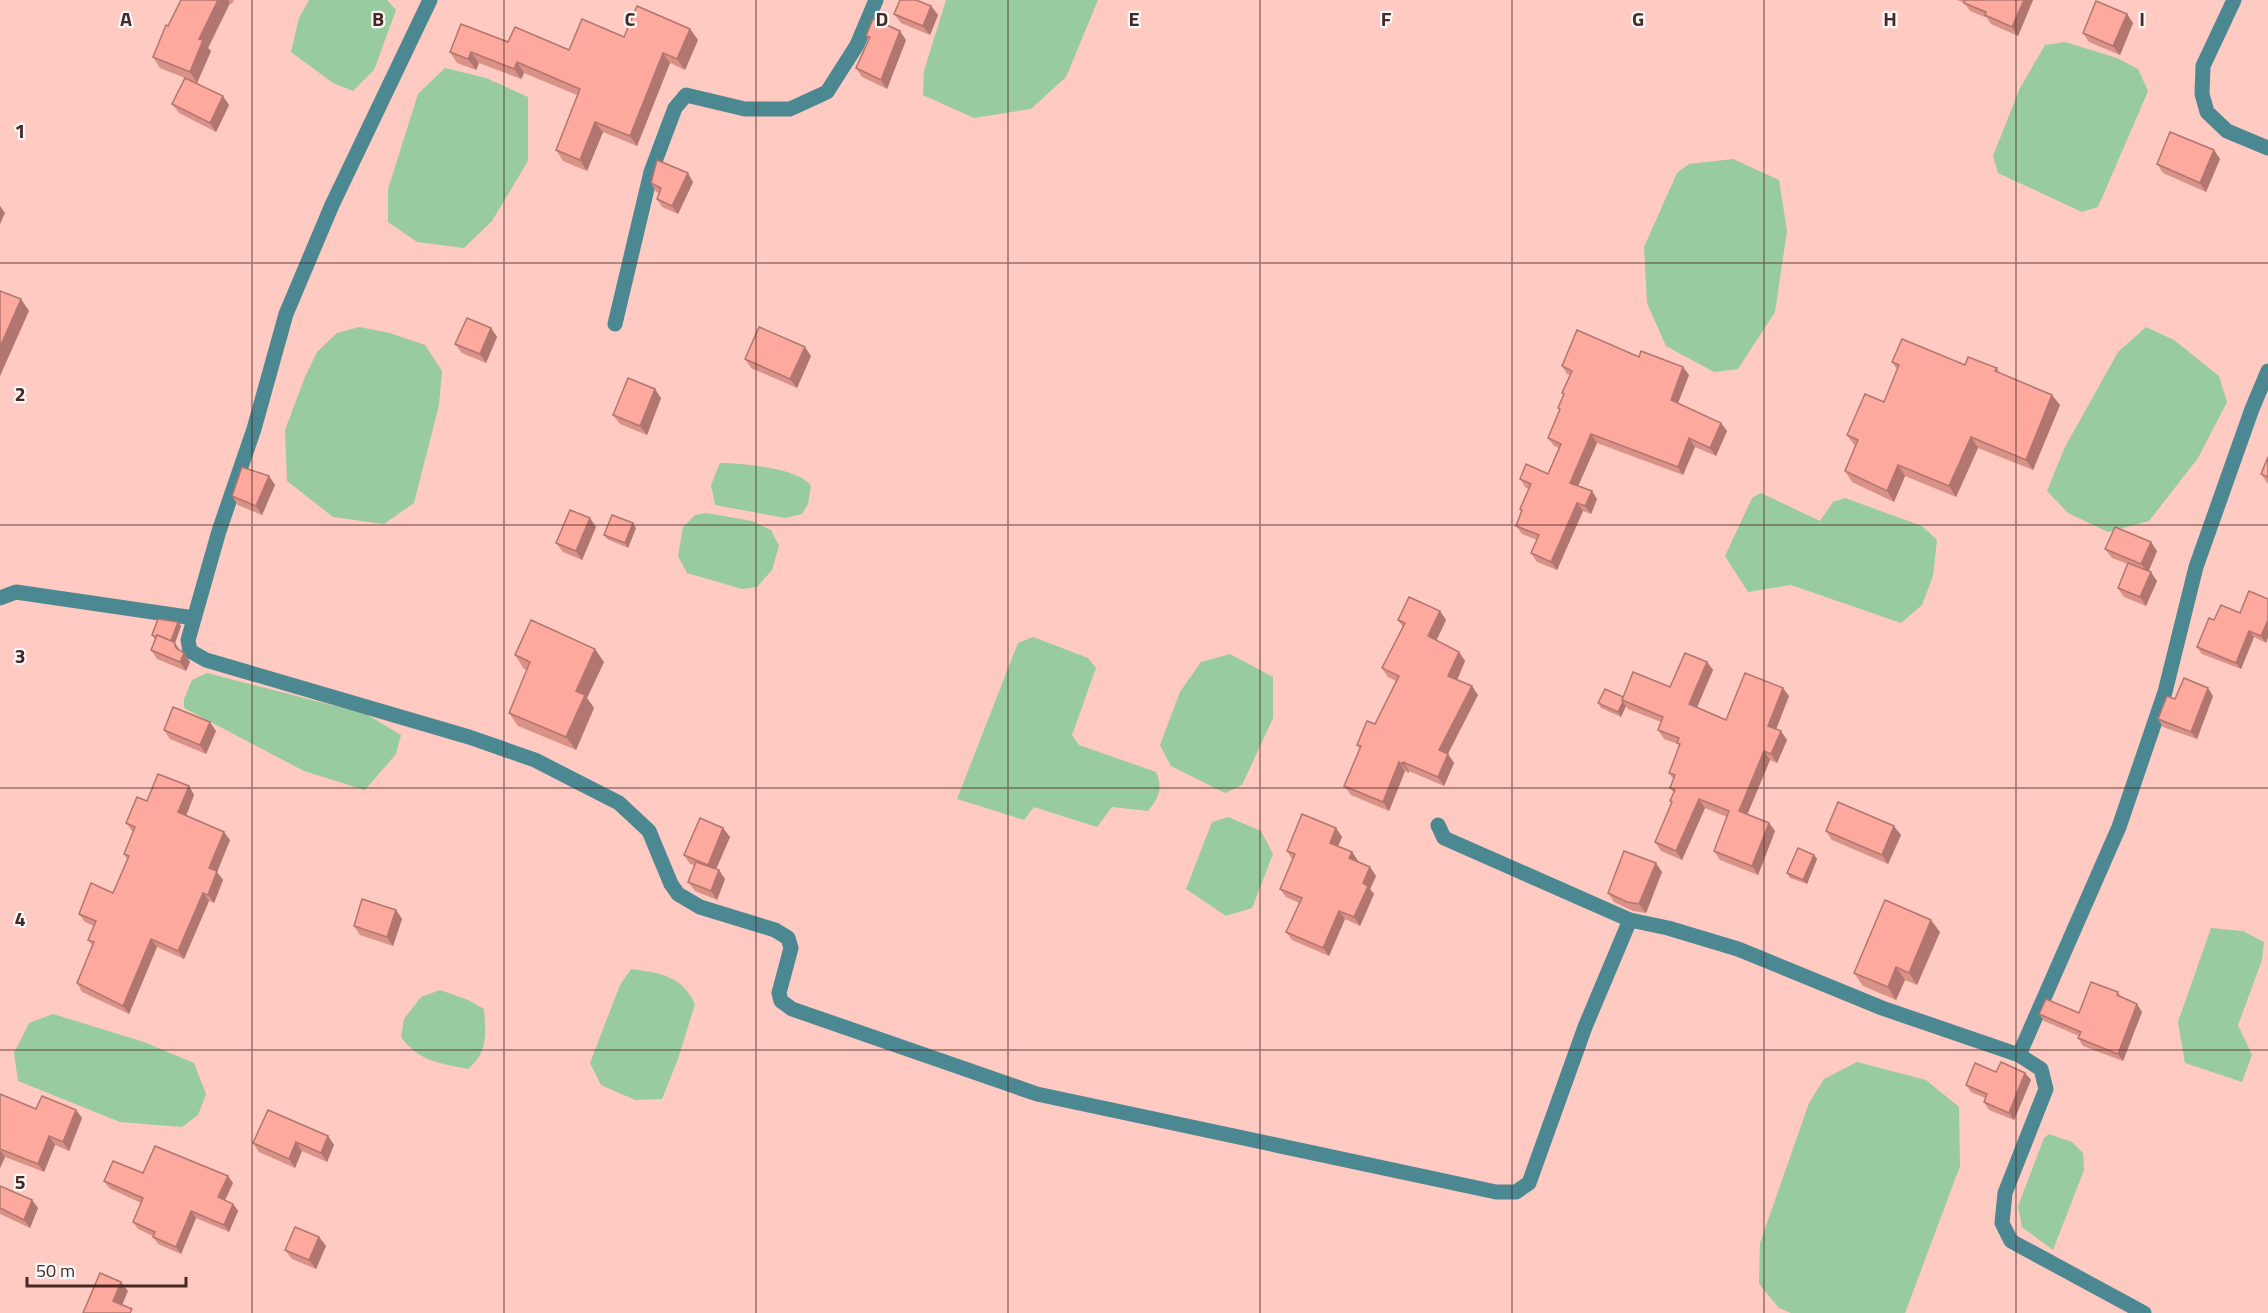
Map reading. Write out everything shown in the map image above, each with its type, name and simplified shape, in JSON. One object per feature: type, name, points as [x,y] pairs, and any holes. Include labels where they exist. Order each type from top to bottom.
[{"type":"street","points":[[430,0],[332,205],[286,314],[254,429],[219,531],[194,618],[188,640],[190,651],[206,660],[469,737],[535,760],[619,803],[649,831],[671,884],[678,894],[700,907],[775,930],[788,938],[791,948],[779,993],[782,1001],[792,1009],[1037,1094],[1496,1192],[1516,1192],[1529,1183],[1585,1027],[1630,920]]},
{"type":"street","points":[[615,324],[651,172],[675,108],[686,95],[745,109],[790,109],[826,92],[858,45],[876,0]]},
{"type":"street","points":[[2234,0],[2203,66],[2202,94],[2207,112],[2227,131],[2268,148]]},
{"type":"street","points":[[2019,1055],[2119,827],[2165,692],[2196,567],[2252,409],[2268,371]]},
{"type":"street","points":[[0,598],[16,592],[194,618]]},
{"type":"street","points":[[1438,825],[1444,838],[1630,920],[1668,928],[1738,949],[1882,1008],[2019,1055],[2041,1069],[2046,1089],[2005,1193],[2002,1223],[2011,1241],[2066,1273],[2144,1313]]},
{"type":"shaded area","points":[[309,0],[387,0],[396,10],[374,70],[353,91],[333,83],[291,52],[299,18]]},
{"type":"shaded area","points":[[946,0],[1098,0],[1066,77],[1031,109],[974,118],[923,95],[924,71]]},
{"type":"shaded area","points":[[2065,42],[2117,58],[2138,69],[2148,91],[2098,207],[2082,212],[1998,173],[1993,156],[2020,88],[2045,45]]},
{"type":"shaded area","points":[[445,68],[486,78],[528,97],[528,161],[492,221],[464,248],[417,242],[388,222],[388,189],[418,94]]},
{"type":"shaded area","points":[[1733,159],[1779,180],[1787,231],[1775,312],[1738,369],[1714,372],[1666,346],[1647,303],[1644,247],[1677,173],[1689,164]]},
{"type":"shaded area","points":[[359,327],[390,333],[425,345],[442,371],[439,405],[414,503],[384,524],[333,517],[287,481],[285,430],[305,377],[317,352],[337,333]]},
{"type":"shaded area","points":[[2146,327],[2174,340],[2219,376],[2227,402],[2198,458],[2149,521],[2108,532],[2068,513],[2047,491],[2065,447],[2118,352]]},
{"type":"shaded area","points":[[720,463],[769,468],[795,475],[811,486],[808,504],[802,514],[785,518],[715,505],[711,485]]},
{"type":"shaded area","points":[[1761,493],[1820,521],[1833,502],[1845,498],[1922,526],[1937,540],[1933,576],[1922,605],[1901,623],[1791,585],[1748,592],[1725,556],[1752,498]]},
{"type":"shaded area","points":[[706,513],[752,521],[771,530],[779,546],[772,570],[757,587],[742,589],[687,573],[678,556],[683,527],[695,515]]},
{"type":"shaded area","points":[[1033,637],[1088,658],[1096,668],[1072,735],[1079,745],[1156,772],[1159,793],[1148,811],[1112,807],[1097,827],[1034,807],[1024,820],[957,799],[1018,643]]},
{"type":"shaded area","points":[[1230,654],[1273,677],[1273,718],[1242,785],[1225,793],[1171,766],[1160,745],[1180,692],[1201,662]]},
{"type":"shaded area","points":[[207,673],[366,714],[401,735],[396,754],[365,790],[304,771],[184,708],[184,699],[192,680]]},
{"type":"shaded area","points":[[1228,817],[1261,831],[1273,854],[1252,908],[1226,916],[1186,889],[1212,822]]},
{"type":"shaded area","points":[[2211,928],[2243,931],[2264,942],[2262,960],[2238,1025],[2252,1055],[2242,1082],[2185,1063],[2178,1022]]},
{"type":"shaded area","points":[[631,969],[669,977],[683,987],[695,1004],[678,1059],[662,1099],[635,1100],[601,1085],[590,1063],[620,985]]},
{"type":"shaded area","points":[[440,990],[468,1000],[484,1009],[484,1042],[475,1063],[468,1069],[423,1057],[401,1037],[404,1019],[421,997]]},
{"type":"shaded area","points":[[53,1014],[144,1042],[194,1063],[206,1094],[198,1115],[182,1127],[120,1122],[18,1081],[14,1053],[29,1023]]},
{"type":"shaded area","points":[[1857,1062],[1926,1080],[1959,1107],[1960,1166],[1905,1313],[1791,1313],[1779,1308],[1759,1284],[1760,1243],[1809,1103],[1824,1079]]},
{"type":"shaded area","points":[[2049,1134],[2072,1142],[2083,1153],[2084,1170],[2053,1250],[2022,1227],[2018,1206],[2044,1138]]},
{"type":"building","points":[[181,0],[218,0],[199,39],[203,40],[190,72],[153,57],[166,25],[168,26]]},
{"type":"building","points":[[900,0],[916,0],[931,6],[923,26],[894,14]]},
{"type":"building","points":[[1965,0],[2024,0],[2012,27],[1964,3]]},
{"type":"building","points":[[2096,1],[2127,14],[2113,46],[2083,33]]},
{"type":"building","points":[[637,6],[690,29],[677,59],[663,53],[630,136],[595,122],[580,160],[556,150],[580,89],[517,62],[514,69],[471,52],[468,59],[450,52],[461,24],[508,42],[515,27],[569,50],[582,19],[624,37]]},
{"type":"building","points":[[873,19],[900,31],[881,80],[856,68],[870,37],[866,36]]},
{"type":"building","points":[[185,78],[223,96],[210,123],[172,104]]},
{"type":"building","points":[[2170,132],[2214,150],[2200,183],[2157,164]]},
{"type":"building","points":[[657,160],[688,173],[672,206],[657,199],[661,188],[651,183]]},
{"type":"building","points":[[0,291],[21,299],[0,347]]},
{"type":"building","points":[[467,318],[491,328],[480,354],[455,344]]},
{"type":"building","points":[[759,327],[805,347],[790,379],[745,359]]},
{"type":"building","points":[[1577,330],[1639,357],[1641,351],[1683,367],[1671,400],[1721,423],[1710,448],[1689,438],[1678,467],[1591,434],[1570,483],[1592,491],[1585,506],[1577,503],[1551,562],[1531,553],[1539,535],[1516,526],[1522,510],[1520,509],[1531,484],[1520,479],[1526,464],[1548,474],[1561,444],[1548,438],[1560,409],[1558,408],[1564,394],[1562,393],[1572,371],[1562,366]]},
{"type":"building","points":[[1902,339],[1965,365],[1968,357],[1997,368],[1995,371],[2052,395],[2026,460],[1971,437],[1949,486],[1898,465],[1887,491],[1845,471],[1858,440],[1847,435],[1865,394],[1884,402],[1899,365],[1892,362]]},
{"type":"building","points":[[628,378],[655,389],[640,426],[613,415]]},
{"type":"building","points":[[2268,457],[2268,477],[2261,474]]},
{"type":"building","points":[[242,467],[269,476],[256,506],[232,496]]},
{"type":"building","points":[[570,510],[590,518],[576,551],[556,543]]},
{"type":"building","points":[[612,515],[633,523],[625,543],[604,535]]},
{"type":"building","points":[[2115,527],[2151,542],[2141,564],[2105,549]]},
{"type":"building","points":[[2128,563],[2151,572],[2140,597],[2118,588]]},
{"type":"building","points":[[2249,591],[2268,599],[2268,620],[2261,636],[2249,631],[2236,663],[2197,647],[2209,618],[2214,620],[2221,605],[2240,613]]},
{"type":"building","points":[[1409,597],[1440,611],[1428,636],[1459,652],[1448,676],[1472,686],[1439,750],[1448,754],[1438,777],[1399,762],[1383,802],[1344,786],[1361,746],[1357,745],[1367,721],[1375,724],[1399,676],[1382,668],[1405,623],[1398,620]]},
{"type":"building","points":[[158,619],[178,622],[171,641],[152,635]]},
{"type":"building","points":[[531,620],[595,649],[576,691],[585,695],[566,737],[509,713],[530,662],[515,655]]},
{"type":"building","points":[[157,635],[174,642],[176,648],[184,653],[180,662],[151,650]]},
{"type":"building","points":[[1685,653],[1707,662],[1689,704],[1726,720],[1745,673],[1783,688],[1768,726],[1781,731],[1771,754],[1764,751],[1739,811],[1769,823],[1752,866],[1714,851],[1729,811],[1699,799],[1676,851],[1655,842],[1675,790],[1670,788],[1675,775],[1669,773],[1680,744],[1677,743],[1679,738],[1658,730],[1663,717],[1622,700],[1633,672],[1670,687]]},
{"type":"building","points":[[2184,678],[2208,688],[2191,732],[2158,719],[2167,696],[2175,699]]},
{"type":"building","points":[[1605,689],[1623,697],[1618,712],[1598,703]]},
{"type":"building","points":[[173,707],[210,722],[200,745],[164,730]]},
{"type":"building","points":[[158,774],[189,786],[178,812],[224,832],[209,868],[217,871],[208,895],[203,893],[178,951],[151,939],[123,1006],[77,983],[94,942],[88,940],[96,921],[79,914],[91,883],[113,893],[129,856],[124,854],[135,827],[126,823],[137,797],[147,801]]},
{"type":"building","points":[[1838,802],[1894,826],[1882,855],[1826,831]]},
{"type":"building","points":[[1302,814],[1336,828],[1330,843],[1352,852],[1349,858],[1370,867],[1363,883],[1368,886],[1354,917],[1339,911],[1323,948],[1286,932],[1302,898],[1280,889],[1295,854],[1287,851]]},
{"type":"building","points":[[700,818],[723,828],[708,865],[684,855]]},
{"type":"building","points":[[1798,848],[1814,855],[1803,880],[1787,873]]},
{"type":"building","points":[[1624,851],[1656,863],[1639,904],[1627,902],[1608,893]]},
{"type":"building","points":[[696,862],[719,870],[711,891],[688,882]]},
{"type":"building","points":[[362,899],[396,910],[387,937],[354,926]]},
{"type":"building","points":[[1885,900],[1931,920],[1909,973],[1896,967],[1888,987],[1854,973]]},
{"type":"building","points":[[2091,982],[2118,992],[2117,995],[2137,1004],[2118,1054],[2078,1038],[2081,1032],[2039,1014],[2046,999],[2079,1013]]},
{"type":"building","points":[[2001,1062],[2025,1073],[2009,1113],[1984,1102],[1987,1094],[1966,1085],[1975,1063],[1996,1072]]},
{"type":"building","points":[[0,1094],[36,1109],[42,1096],[76,1110],[63,1142],[49,1136],[38,1164],[0,1149]]},
{"type":"building","points":[[268,1110],[328,1136],[321,1153],[296,1142],[289,1159],[253,1143]]},
{"type":"building","points":[[155,1146],[228,1176],[218,1197],[233,1204],[224,1225],[191,1211],[176,1247],[153,1237],[155,1232],[133,1222],[143,1198],[104,1181],[113,1161],[143,1173]]},
{"type":"building","points":[[0,1186],[32,1200],[24,1220],[0,1208]]},
{"type":"building","points":[[295,1227],[319,1237],[309,1260],[285,1250]]},
{"type":"building","points":[[100,1273],[121,1282],[113,1301],[132,1309],[130,1313],[83,1313]]}]
